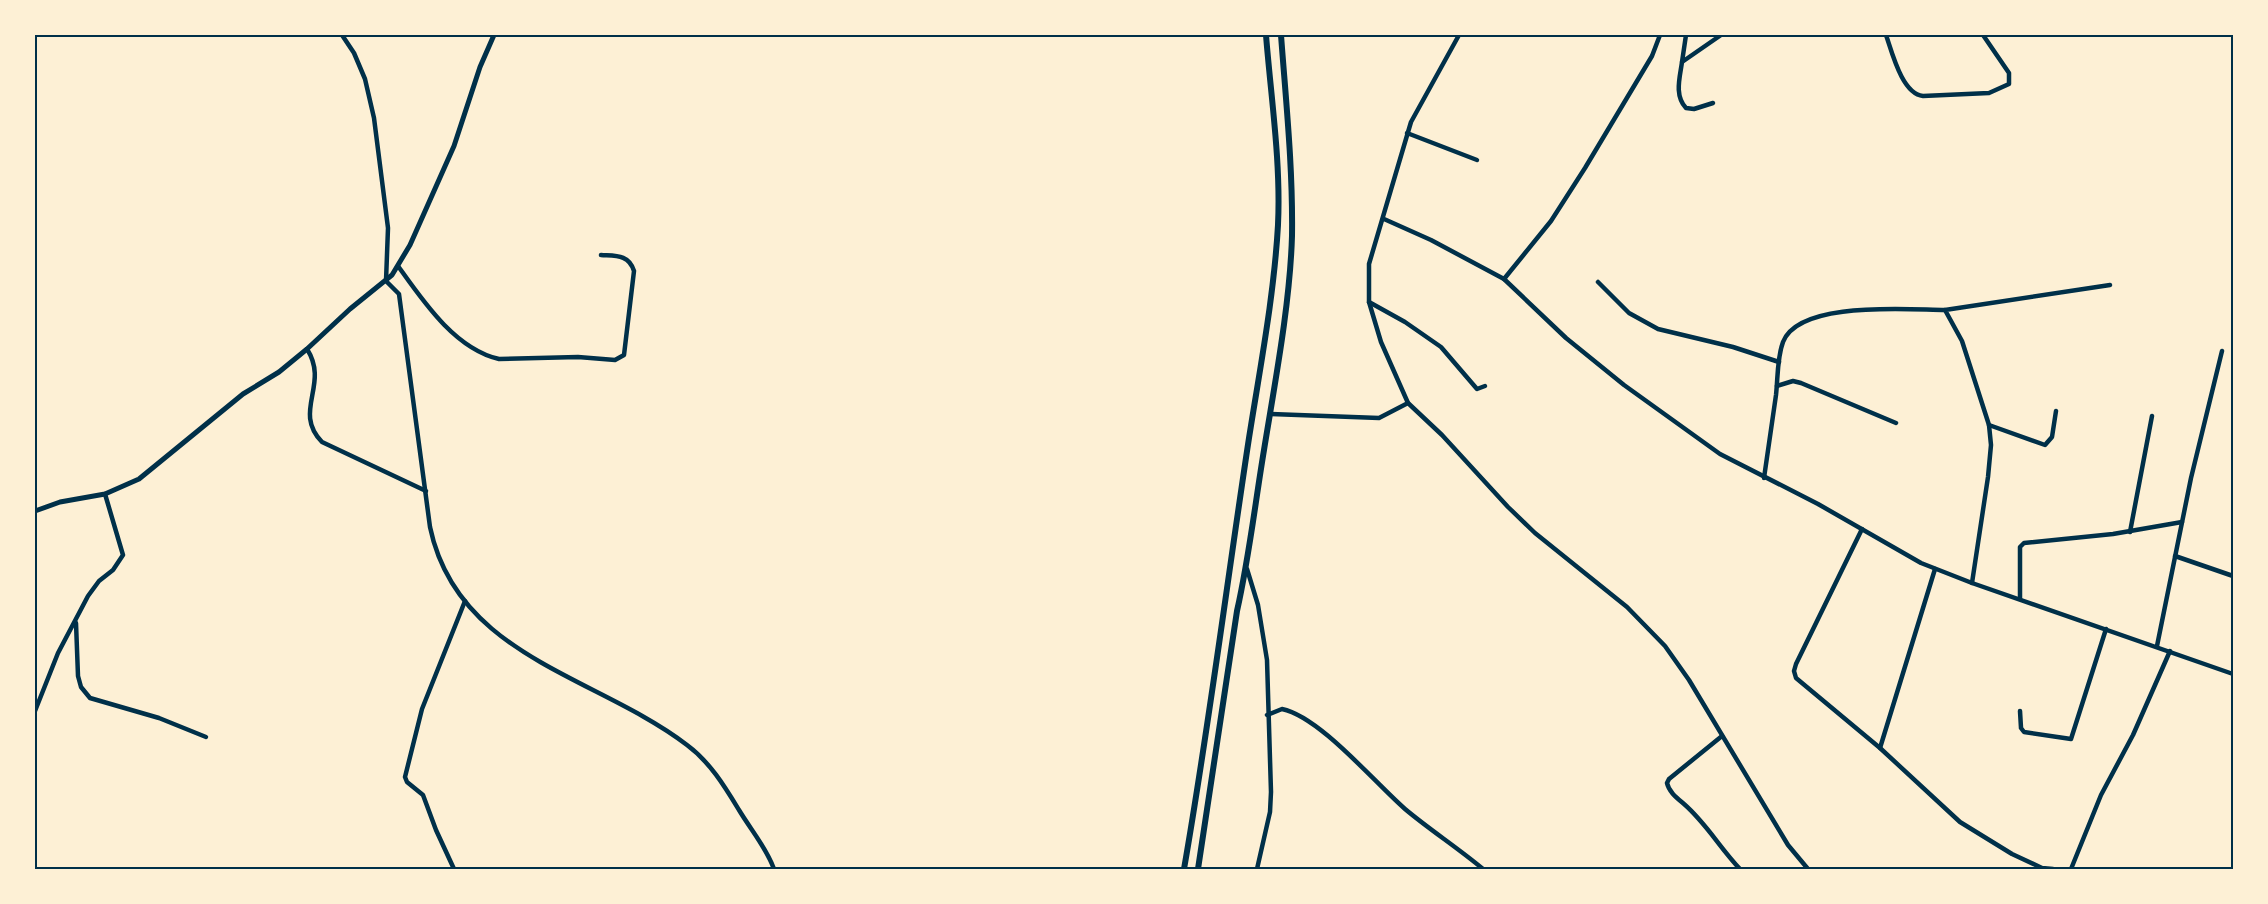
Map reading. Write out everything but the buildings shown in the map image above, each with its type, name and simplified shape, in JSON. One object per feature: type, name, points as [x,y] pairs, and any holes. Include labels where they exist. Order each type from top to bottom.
[{"type":"main road","points":[[1184,869],[1212,704],[1249,437],[1259,389],[1277,243],[1277,169],[1266,35]]},
{"type":"main road","points":[[1198,869],[1237,611],[1247,569],[1271,414],[1290,265],[1292,237],[1289,126],[1282,35]]},
{"type":"street","points":[[342,35],[354,53],[365,79],[374,118],[388,228],[386,281],[399,294],[430,527],[437,554],[446,575],[465,601],[486,624],[516,647],[644,718],[689,746],[724,787],[760,841],[774,869]]},
{"type":"street","points":[[35,511],[60,502],[104,494],[139,479],[243,394],[279,372],[350,309],[386,281],[410,246],[454,146],[480,67],[494,35]]},
{"type":"street","points":[[1459,35],[1420,102],[1407,133],[1391,185],[1384,219],[1368,264],[1369,302],[1380,342],[1408,403],[1535,532],[1574,562],[1642,621],[1665,646],[1788,846],[1808,869]]},
{"type":"street","points":[[1504,279],[1551,221],[1612,126],[1652,56],[1660,35]]},
{"type":"street","points":[[1686,35],[1679,87],[1683,105],[1686,108],[1694,109],[1713,103]]},
{"type":"street","points":[[1682,62],[1721,35]]},
{"type":"street","points":[[1886,35],[1900,75],[1907,86],[1917,95],[1923,96],[1989,93],[2009,84],[2009,73],[1983,35]]},
{"type":"street","points":[[1407,133],[1477,160]]},
{"type":"street","points":[[1384,219],[1406,228],[1504,279],[1566,338],[1638,397],[1720,454],[1764,478],[1862,528],[1935,569],[2233,674]]},
{"type":"street","points":[[398,266],[415,290],[447,326],[476,351],[488,357],[499,359],[578,357],[615,360],[624,355],[634,271],[632,264],[623,257],[601,255]]},
{"type":"street","points":[[1598,282],[1628,313],[1658,329],[1733,347],[1779,362]]},
{"type":"street","points":[[1764,478],[1783,342],[1787,334],[1797,326],[1816,317],[1831,313],[1875,310],[1945,310],[2110,285]]},
{"type":"street","points":[[1369,302],[1405,322],[1441,347],[1477,389],[1484,386]]},
{"type":"street","points":[[1945,310],[1962,341],[1989,425],[1991,445],[1972,583]]},
{"type":"street","points":[[307,349],[314,360],[317,378],[309,413],[311,425],[316,435],[322,442],[426,491]]},
{"type":"street","points":[[2157,646],[2182,522],[2222,351]]},
{"type":"street","points":[[1777,386],[1793,381],[1802,383],[1896,423]]},
{"type":"street","points":[[1271,414],[1379,418],[1408,403]]},
{"type":"street","points":[[1989,425],[2045,445],[2052,437],[2056,411]]},
{"type":"street","points":[[2130,532],[2152,416]]},
{"type":"street","points":[[35,711],[58,653],[93,588],[113,570],[122,555],[104,494]]},
{"type":"street","points":[[2020,599],[2020,547],[2024,543],[2130,532],[2182,522]]},
{"type":"street","points":[[1862,528],[1794,671],[1798,680],[1880,748],[1960,822],[2012,854],[2042,868],[2053,869]]},
{"type":"street","points":[[2175,556],[2233,576]]},
{"type":"street","points":[[1247,569],[1263,628],[1267,660],[1270,812],[1257,869]]},
{"type":"street","points":[[1880,748],[1935,569]]},
{"type":"street","points":[[454,869],[436,830],[423,795],[407,782],[405,777],[422,709],[465,601]]},
{"type":"street","points":[[76,622],[78,676],[81,687],[90,698],[159,718],[206,738]]},
{"type":"street","points":[[2020,711],[2021,728],[2024,732],[2071,739],[2106,629]]},
{"type":"street","points":[[2071,869],[2101,795],[2133,735],[2170,651]]},
{"type":"street","points":[[1267,715],[1282,709],[1302,717],[1330,739],[1422,823],[1483,869]]},
{"type":"street","points":[[1722,736],[1669,779],[1667,786],[1706,825],[1726,855],[1740,869]]}]
